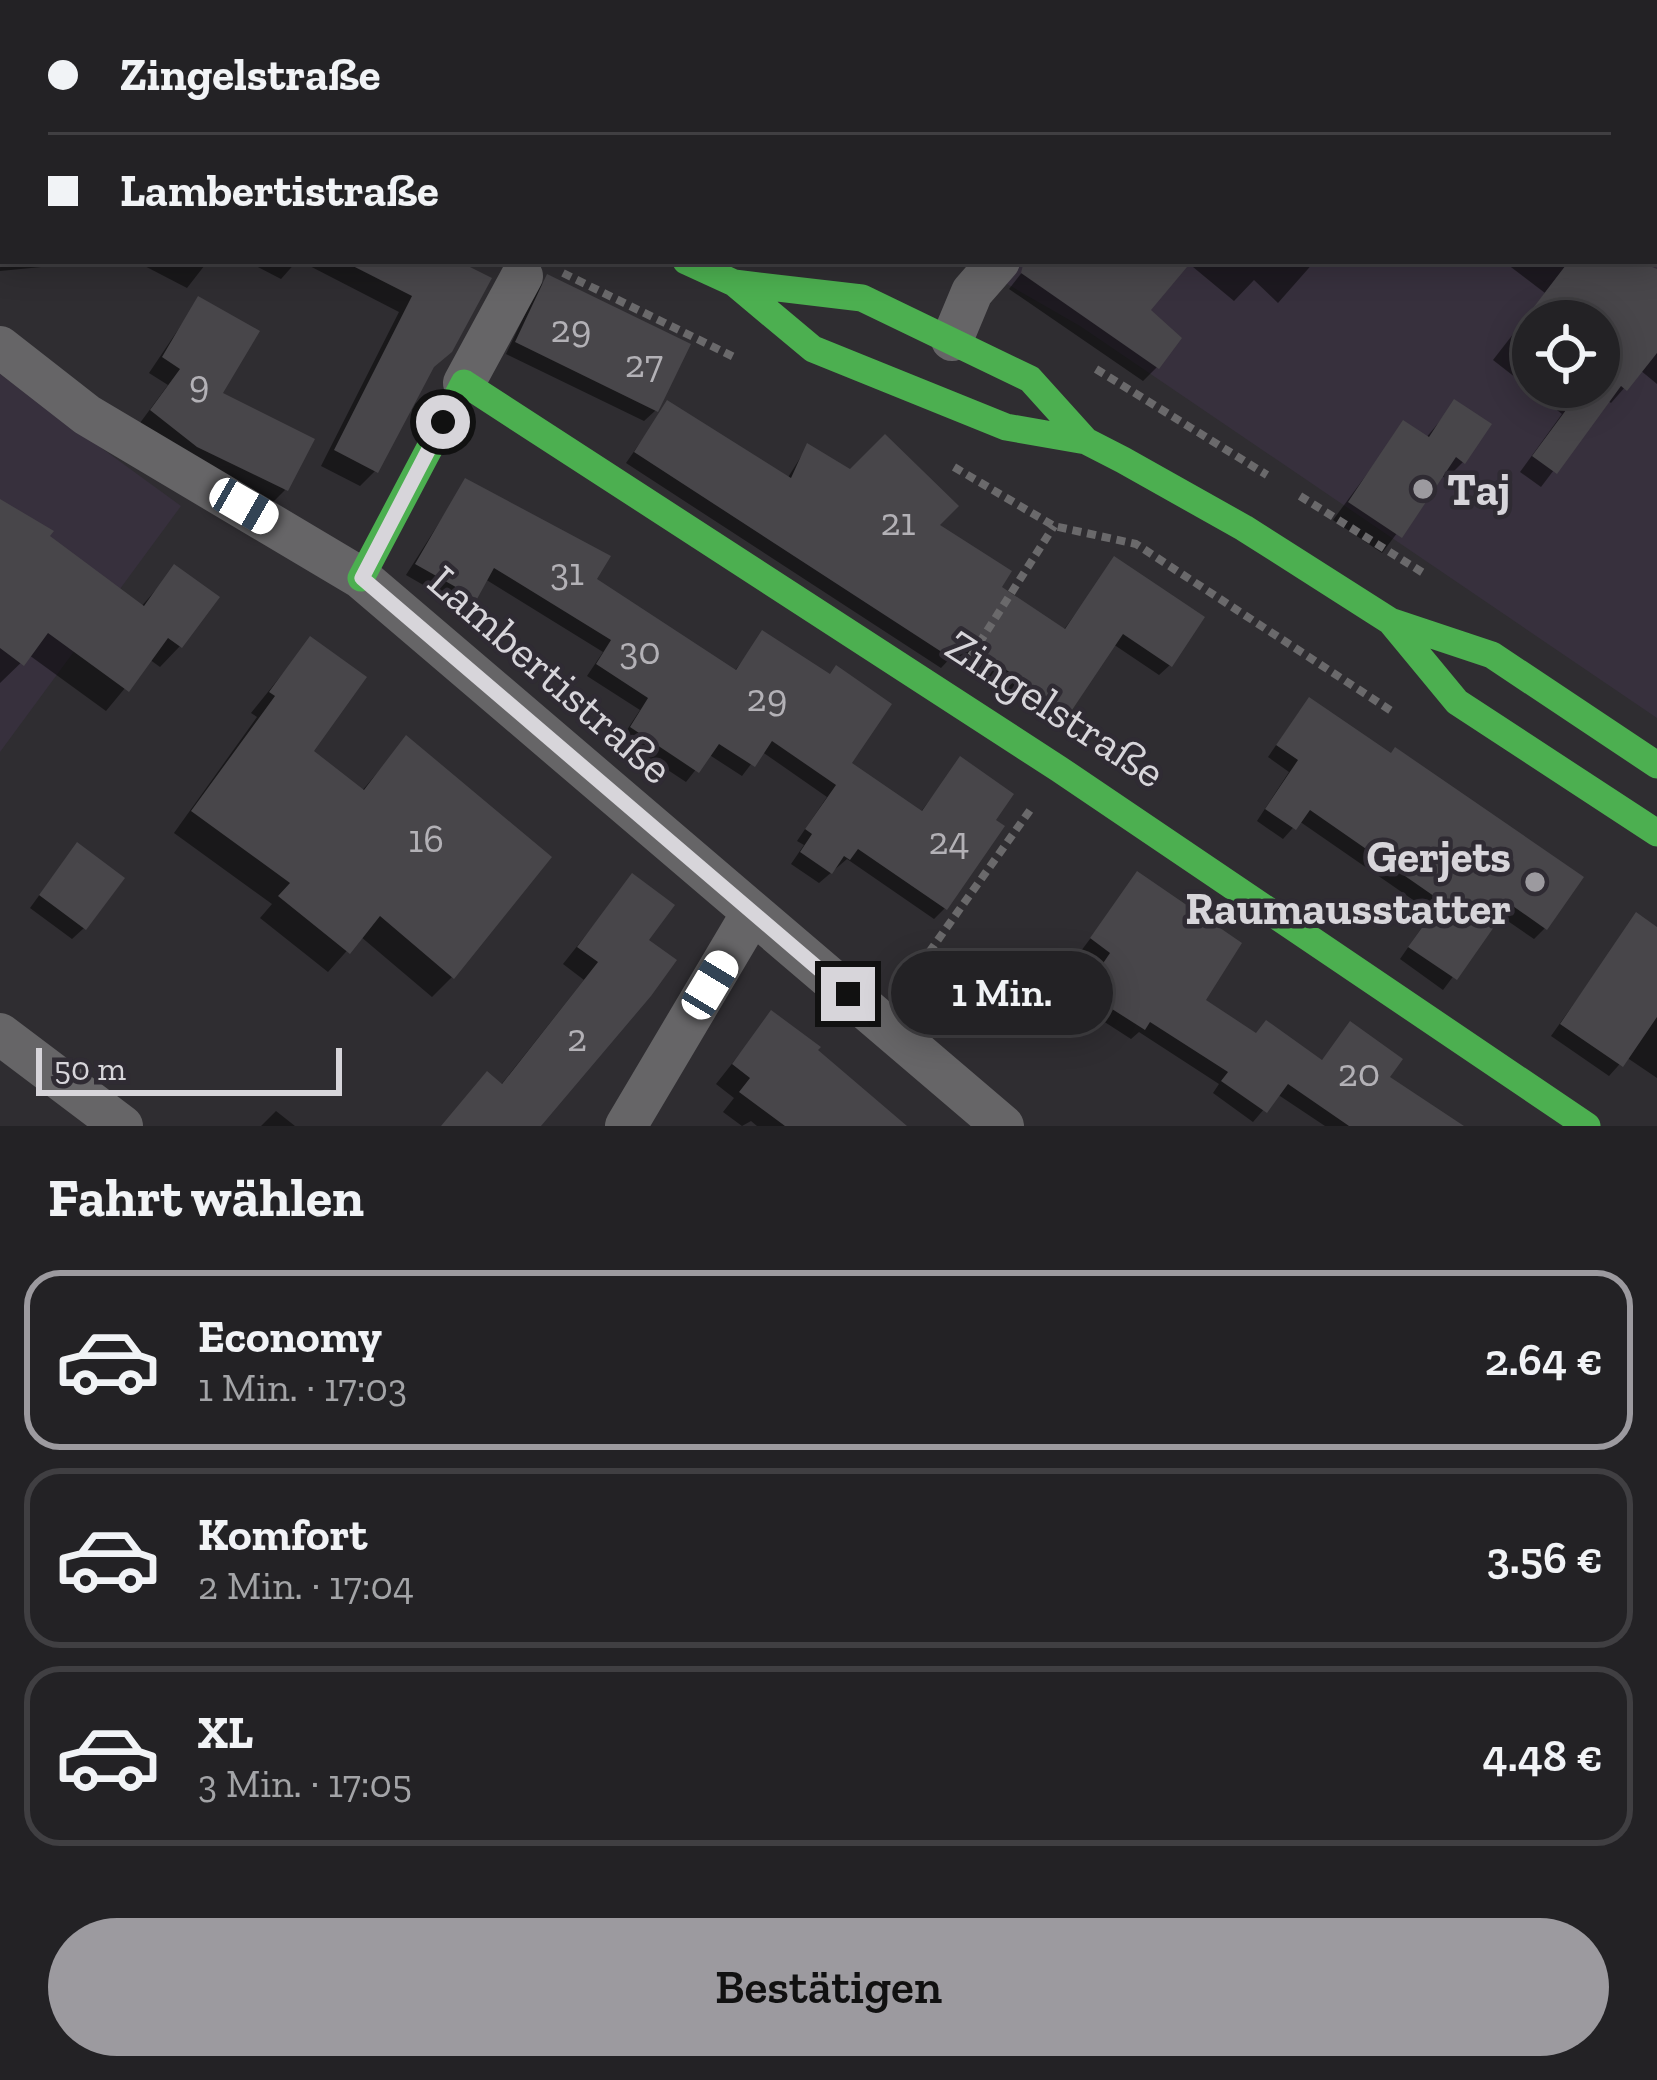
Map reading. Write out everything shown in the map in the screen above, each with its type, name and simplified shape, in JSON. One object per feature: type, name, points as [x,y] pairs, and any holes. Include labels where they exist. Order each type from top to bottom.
[{"type":"main road","points":[[701,264],[837,291],[1030,379],[1086,441],[1244,528],[1390,621],[1492,655],[1657,765]]},
{"type":"main road","points":[[740,272],[813,349],[1006,428],[1086,441]]},
{"type":"main road","points":[[362,578],[464,383]]},
{"type":"main road","name":"Zingelstraße","points":[[464,383],[1059,769],[1587,1126]]},
{"type":"main road","points":[[1390,621],[1457,702],[1657,833]]},
{"type":"street","points":[[952,340],[972,292],[996,264]]},
{"type":"street","points":[[464,383],[539,273]]},
{"type":"street","name":"Lambertistraße","points":[[0,347],[87,416],[362,578],[1003,1126]]},
{"type":"street","points":[[626,1126],[752,915]]},
{"type":"street","points":[[0,1034],[122,1126]]},
{"type":"path","points":[[539,273],[758,369]]},
{"type":"path","points":[[944,460],[1054,526],[1136,544],[1413,725]]},
{"type":"path","points":[[945,695],[1054,526]]},
{"type":"path","points":[[881,1020],[1059,769]]},
{"type":"shaded area","points":[[972,264],[1657,264],[1657,718],[1080,326]]},
{"type":"shaded area","points":[[0,374],[181,506],[0,752]]},
{"type":"building","points":[[349,264],[464,264],[492,278],[452,352],[434,367],[378,473],[334,450],[412,296]]},
{"type":"building","points":[[1023,264],[1189,264],[1151,310],[1182,338],[1159,369],[1021,273]]},
{"type":"building","points":[[1567,264],[1645,264],[1657,269],[1657,353],[1627,391],[1621,386],[1620,300],[1539,300]]},
{"type":"building","points":[[547,274],[691,344],[658,412],[515,342]]},
{"type":"building","points":[[198,296],[260,331],[223,393],[315,439],[288,491],[197,447],[150,410],[180,369],[162,357]]},
{"type":"building","points":[[1454,399],[1492,424],[1465,464],[1456,457],[1402,538],[1348,502],[1403,420],[1429,437]]},
{"type":"building","points":[[667,400],[791,478],[807,443],[850,469],[885,434],[959,506],[940,525],[1012,571],[1002,587],[1065,629],[1114,556],[1205,617],[1172,667],[1123,634],[1070,713],[965,642],[954,660],[634,452]]},
{"type":"building","points":[[1567,408],[1605,408],[1557,474],[1532,456]]},
{"type":"building","points":[[465,478],[611,556],[597,579],[736,670],[762,630],[830,674],[836,665],[892,704],[852,763],[922,811],[960,756],[1014,794],[996,820],[1005,826],[947,910],[858,849],[850,860],[844,856],[832,874],[800,852],[812,834],[805,829],[836,785],[772,741],[755,767],[719,744],[699,773],[630,727],[648,698],[596,664],[611,640],[494,568],[477,599],[415,564]]},
{"type":"building","points":[[0,499],[54,531],[50,536],[144,606],[174,564],[220,597],[182,648],[168,638],[129,692],[48,633],[24,666],[0,648]]},
{"type":"building","points":[[310,636],[367,677],[314,751],[364,790],[406,735],[552,857],[454,979],[380,916],[350,954],[278,896],[290,883],[191,811],[275,696],[269,692]]},
{"type":"building","points":[[1309,697],[1391,753],[1395,747],[1584,877],[1547,930],[1510,904],[1457,980],[1408,947],[1441,901],[1310,810],[1296,830],[1265,809],[1298,760],[1276,745]]},
{"type":"building","points":[[77,842],[125,878],[86,930],[39,895]]},
{"type":"building","points":[[1137,871],[1242,943],[1206,1000],[1256,1033],[1266,1020],[1322,1060],[1350,1021],[1403,1059],[1390,1077],[1464,1126],[1349,1126],[1288,1084],[1267,1113],[1221,1081],[1228,1072],[1150,1022],[1145,1030],[1112,1009],[1106,1018],[1078,1000],[1110,953],[1090,938]]},
{"type":"building","points":[[632,873],[675,905],[649,940],[677,960],[651,996],[541,1126],[441,1126],[487,1071],[502,1084],[598,962],[577,947]]},
{"type":"building","points":[[1636,912],[1657,927],[1657,1017],[1623,1067],[1560,1024]]},
{"type":"building","points":[[771,1010],[821,1047],[818,1050],[907,1126],[785,1126],[739,1092],[750,1078],[732,1064]]},
{"type":"traffic: fast","points":[[693,264],[734,283],[813,349],[1006,427],[1086,441],[1123,460],[1244,528],[1390,621],[1492,655],[1657,765]]},
{"type":"traffic: fast","points":[[734,283],[862,298],[1030,379],[1086,441]]},
{"type":"traffic: fast","points":[[361,578],[464,383],[1059,769],[1587,1126]]},
{"type":"traffic: fast","points":[[1390,621],[1457,702],[1657,833]]},
{"type":"place","name":"Taj","points":[[1423,489]]},
{"type":"place","name":"Gerjets Raumausstatter","points":[[1535,882]]},
{"type":"route","points":[[443,422],[362,578],[848,994]]}]
